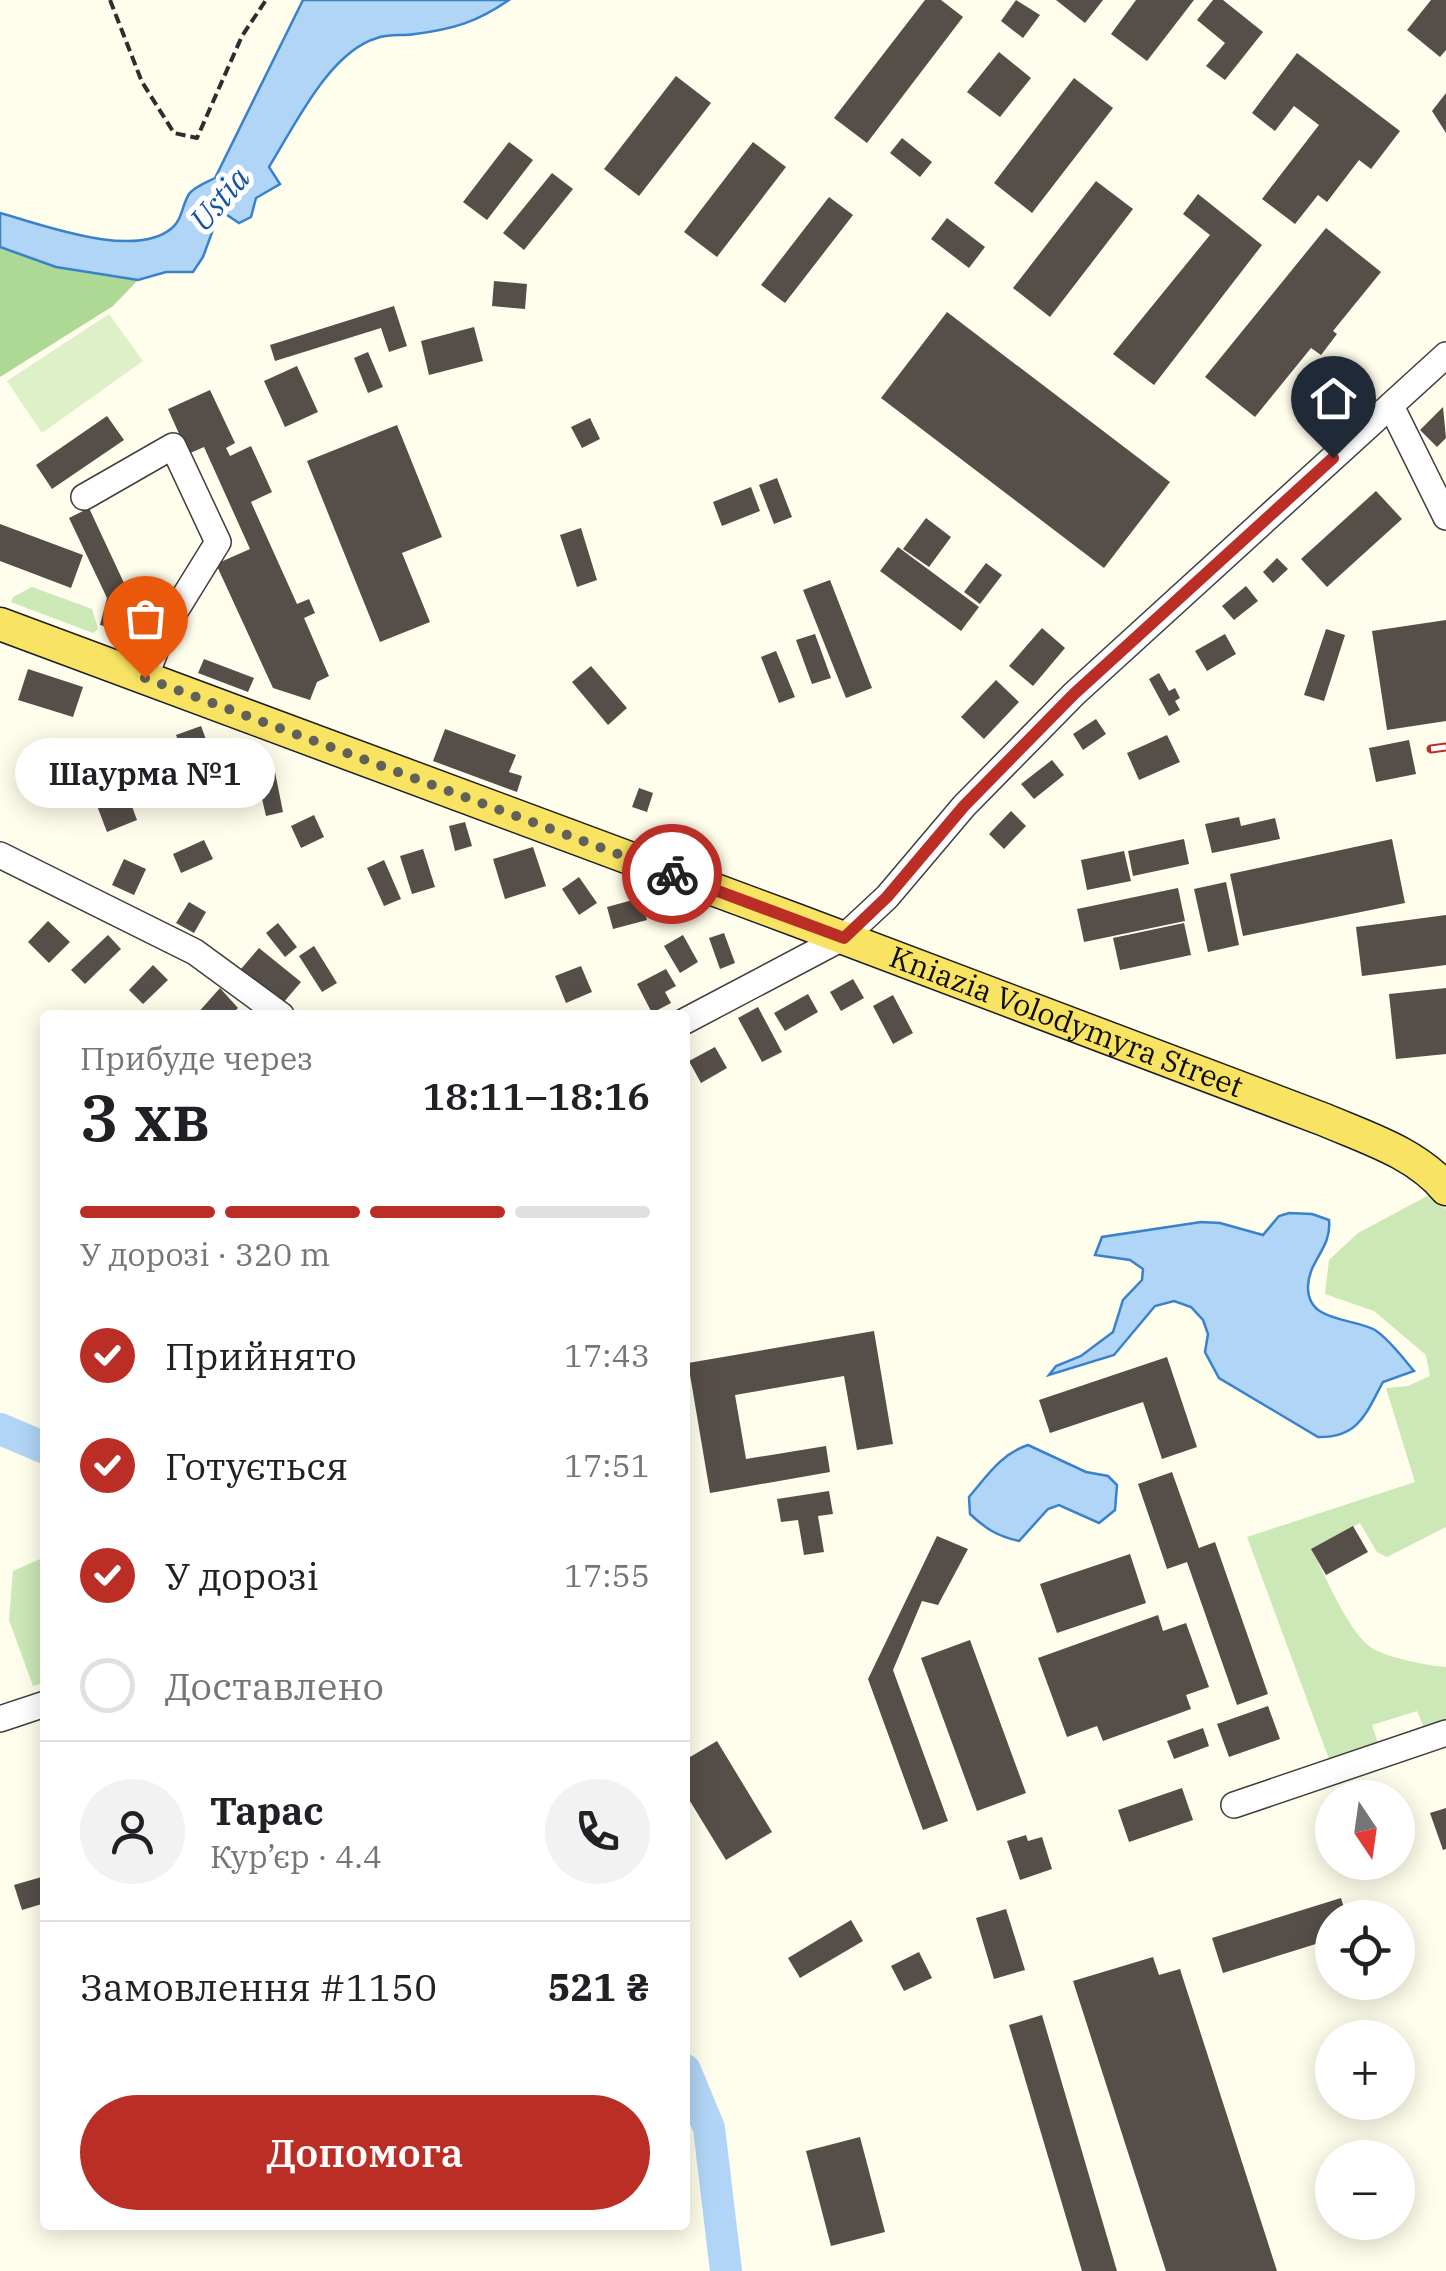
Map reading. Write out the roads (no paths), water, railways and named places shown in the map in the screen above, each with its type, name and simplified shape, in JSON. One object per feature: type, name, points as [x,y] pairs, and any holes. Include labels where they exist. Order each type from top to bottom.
[{"type":"main road","name":"Kniazia Volodymyra Street","points":[[0,624],[844,938],[1394,1149],[1445,1187]]},
{"type":"street","points":[[690,1017],[844,938],[887,897],[964,806],[1074,694],[1446,356]]},
{"type":"street","points":[[1391,406],[1446,517]]},
{"type":"street","points":[[84,497],[173,446],[218,542],[163,632],[145,678]]},
{"type":"street","points":[[0,855],[195,952],[274,1010]]},
{"type":"street","points":[[0,1719],[40,1706]]},
{"type":"street","points":[[1234,1804],[1446,1733]]},
{"type":"water","points":[[303,0],[509,0],[453,27],[377,38],[343,58],[314,93],[269,167],[280,184],[256,198],[251,217],[239,223],[224,213],[218,216],[203,257],[193,272],[166,272],[138,280],[56,267],[0,247],[0,213],[113,240],[156,237],[172,228],[189,194],[215,178]]},
{"type":"water","points":[[1289,1213],[1329,1220],[1327,1238],[1309,1277],[1310,1298],[1315,1307],[1332,1317],[1375,1330],[1414,1371],[1383,1382],[1360,1422],[1352,1428],[1318,1437],[1219,1378],[1205,1352],[1208,1334],[1203,1320],[1191,1307],[1174,1301],[1155,1306],[1114,1355],[1049,1375],[1056,1366],[1081,1356],[1113,1332],[1123,1300],[1142,1280],[1143,1269],[1130,1260],[1095,1255],[1102,1237],[1201,1222],[1263,1235],[1279,1216]]},
{"type":"water","points":[[1028,1445],[1086,1472],[1108,1476],[1117,1485],[1115,1510],[1099,1523],[1059,1505],[1048,1509],[1019,1541],[981,1524],[970,1514],[969,1497],[1002,1460]]},
{"type":"waterway","name":"Ustia","points":[[0,1429],[40,1446]]},
{"type":"waterway","name":"Ustia","points":[[690,2082],[709,2128],[726,2271]]},
{"type":"railway","points":[[1431,749],[1446,747]]},
{"type":"place","name":"Шаурма №1","points":[[145,678]]}]
